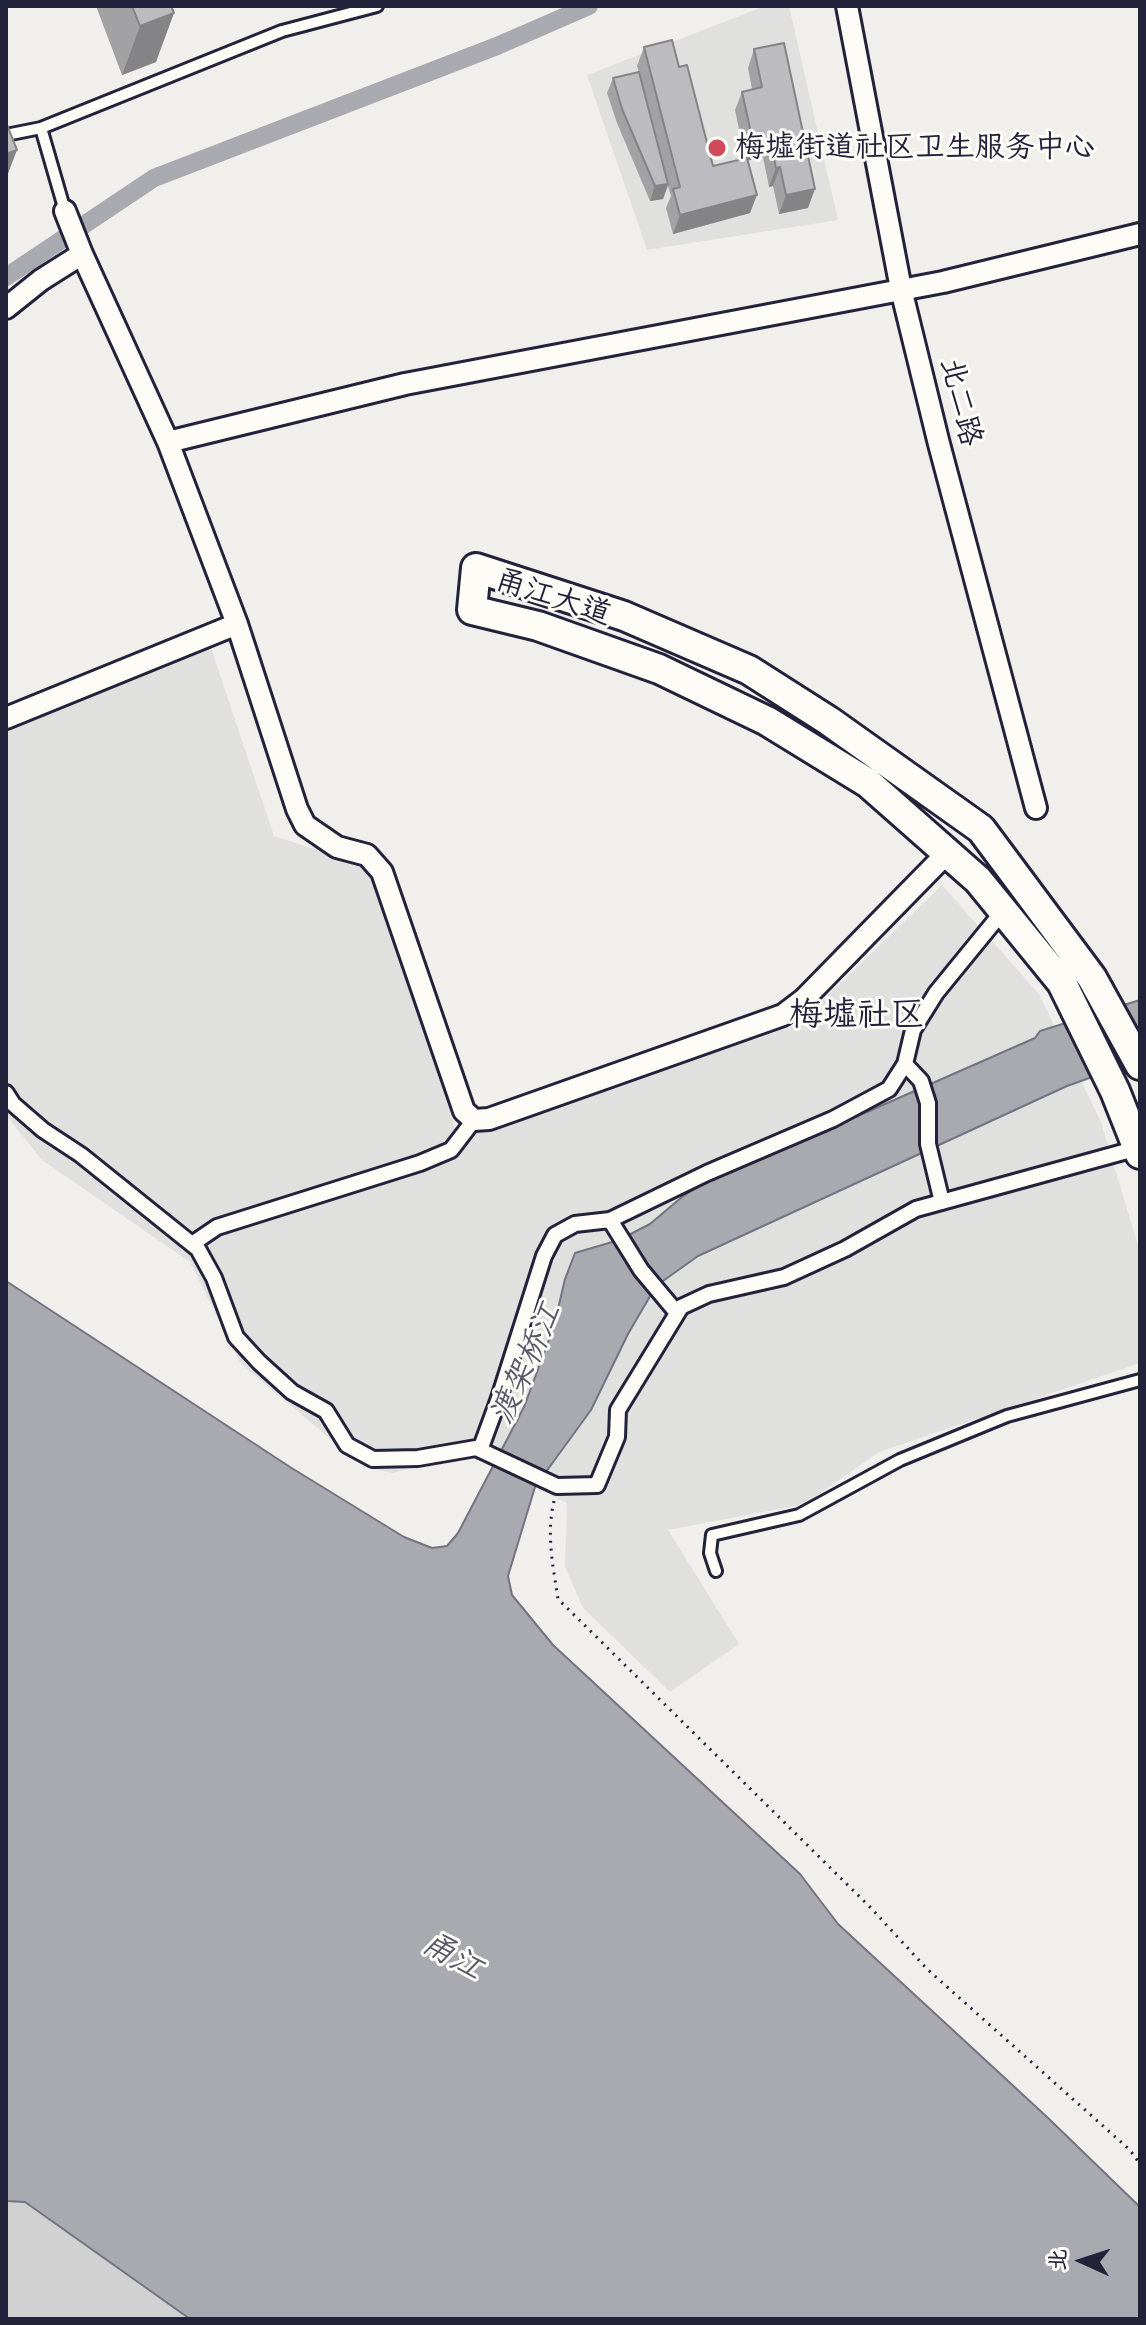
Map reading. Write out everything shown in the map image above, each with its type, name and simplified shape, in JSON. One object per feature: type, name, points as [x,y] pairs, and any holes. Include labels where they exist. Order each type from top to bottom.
[{"type":"main road","name":"甬江大道","points":[[1139,1151],[1115,1091],[1062,983],[978,880],[868,783],[767,721],[659,669],[538,626],[472,610],[476,568],[624,616],[749,670],[829,721],[981,829],[1092,978],[1140,1065]]},
{"type":"street","name":"北二路","points":[[847,6],[901,289],[1036,808]]},
{"type":"street","points":[[65,211],[168,442],[237,624],[297,809],[305,825],[337,847],[367,855],[382,872],[464,1111],[474,1120],[489,1119],[783,1015],[804,999],[947,853]]},
{"type":"street","points":[[168,442],[405,384],[943,282],[1140,234]]},
{"type":"street","points":[[6,308],[41,280],[82,254]]},
{"type":"street","points":[[6,718],[237,624]]},
{"type":"street","points":[[486,1454],[498,1401],[544,1256],[555,1235],[575,1224],[610,1220],[720,1167],[833,1119],[889,1089],[905,1064],[913,1030],[936,993],[1003,911]]},
{"type":"street","points":[[905,1064],[921,1081],[928,1103],[928,1144],[942,1202]]},
{"type":"street","points":[[6,1093],[13,1104],[43,1130],[81,1155],[198,1249],[214,1278],[236,1337],[292,1392],[326,1411],[347,1445],[373,1459],[418,1458],[476,1448],[557,1486],[597,1485],[617,1437],[618,1410],[681,1307],[709,1294],[784,1277],[845,1249],[916,1209],[1139,1151]]},
{"type":"street","points":[[192,1244],[217,1227],[420,1163],[451,1150],[474,1120]]},
{"type":"street","points":[[610,1220],[641,1270],[677,1313]]},
{"type":"lane","points":[[6,135],[41,128],[282,31],[377,6]]},
{"type":"lane","points":[[41,128],[65,211]]},
{"type":"lane","points":[[716,1571],[710,1553],[712,1535],[799,1515],[900,1460],[1007,1416],[1140,1380]]},
{"type":"path","points":[[557,1486],[551,1514],[550,1549],[558,1599],[871,1908],[927,1969],[1130,2150],[1140,2164]]},
{"type":"shaded area","name":"梅墟街道社区卫生服务中心","points":[[765,6],[789,6],[838,220],[647,250],[587,75]]},
{"type":"shaded area","points":[[205,630],[274,836],[358,863],[389,902],[458,1139],[797,1025],[942,885],[1039,994],[1101,1122],[1140,1252],[1140,1363],[879,1452],[805,1504],[668,1530],[739,1644],[670,1692],[583,1608],[565,1567],[567,1503],[467,1455],[392,1473],[364,1467],[241,1364],[190,1262],[42,1160],[6,1115],[6,709]]},
{"type":"shaded area","points":[[6,2201],[25,2202],[190,2319],[6,2319]]},
{"type":"water","name":"甬江","points":[[1140,1000],[1140,1060],[1067,1086],[698,1256],[656,1286],[628,1334],[591,1410],[535,1487],[508,1576],[512,1595],[553,1645],[800,1874],[838,1924],[1140,2207],[1140,2319],[190,2319],[25,2202],[6,2201],[6,1281],[290,1467],[404,1537],[432,1548],[447,1546],[458,1533],[524,1407],[554,1326],[565,1279],[575,1253],[619,1240],[650,1224],[682,1197],[713,1177],[1035,1038],[1040,1031]]},
{"type":"building","points":[[132,6],[171,6],[174,13],[140,26]]},
{"type":"building","points":[[672,40],[679,67],[687,65],[713,166],[747,158],[757,195],[680,215],[673,189],[680,187],[644,47]]},
{"type":"building","points":[[784,43],[815,189],[786,195],[770,138],[753,142],[742,92],[762,87],[754,49]]},
{"type":"building","points":[[639,72],[668,184],[655,186],[622,109],[613,78]]},
{"type":"building","points":[[6,122],[17,150],[6,154]]},
{"type":"waterway","points":[[6,277],[154,178],[497,46],[589,6]]},
{"type":"place","name":"梅墟街道社区卫生服务中心","points":[[717,148]]},
{"type":"district","name":"梅墟社区","points":[[857,1016]]},
{"type":"water label","name":"渡架桥江","points":[[527,1364]]}]
